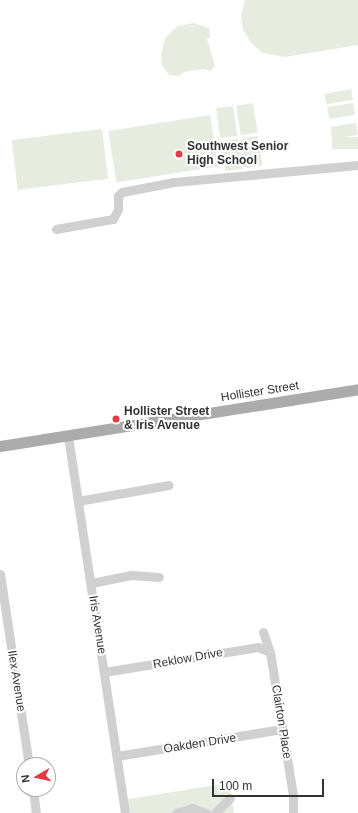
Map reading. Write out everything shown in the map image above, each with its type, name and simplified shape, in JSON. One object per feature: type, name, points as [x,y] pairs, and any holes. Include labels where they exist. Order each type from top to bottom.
[{"type":"main road","name":"Hollister Street","points":[[0,446],[358,389]]},
{"type":"street","points":[[56,229],[114,219],[118,209],[118,196],[122,192],[174,182],[358,165]]},
{"type":"street","name":"Iris Avenue","points":[[68,436],[125,813]]},
{"type":"street","points":[[78,501],[169,485]]},
{"type":"street","name":"Ilex Avenue","points":[[0,574],[28,757]]},
{"type":"street","points":[[91,583],[131,575],[159,577]]},
{"type":"street","name":"Clairton Place","points":[[263,632],[270,652],[293,796],[293,813]]},
{"type":"street","name":"Reklow Drive","points":[[104,672],[258,647],[270,652]]},
{"type":"street","name":"Oakden Drive","points":[[117,756],[282,729]]},
{"type":"street","points":[[34,797],[36,813]]},
{"type":"street","points":[[215,813],[230,798]]},
{"type":"street","points":[[176,813],[192,808],[206,813]]},
{"type":"shaded area","points":[[245,0],[358,0],[358,45],[285,57],[263,53],[251,43],[243,30],[241,16]]},
{"type":"shaded area","points":[[194,23],[209,28],[210,38],[207,39],[215,66],[210,71],[204,69],[184,72],[179,76],[169,75],[162,65],[161,55],[165,38],[178,26]]},
{"type":"shaded area","points":[[351,89],[353,100],[326,105],[324,94]]},
{"type":"shaded area","points":[[253,103],[258,133],[241,135],[236,106]]},
{"type":"shaded area","points":[[353,103],[355,115],[329,119],[327,107]]},
{"type":"shaded area","points":[[233,106],[237,136],[220,138],[216,108]]},
{"type":"shaded area","points":[[210,115],[218,166],[116,182],[108,131]]},
{"type":"shaded area","points":[[356,123],[358,135],[332,139],[330,127]]},
{"type":"shaded area","points":[[102,129],[108,179],[18,190],[12,140]]},
{"type":"shaded area","points":[[258,136],[263,166],[246,168],[241,139]]},
{"type":"shaded area","points":[[332,137],[358,137],[358,149],[332,149]]},
{"type":"shaded area","points":[[238,139],[242,169],[225,171],[221,141]]},
{"type":"shaded area","points":[[229,783],[234,813],[130,813],[128,799]]},
{"type":"place","name":"Southwest Senior High School","points":[[179,154]]},
{"type":"place","name":"Hollister Street & Iris Avenue","points":[[116,419]]}]
